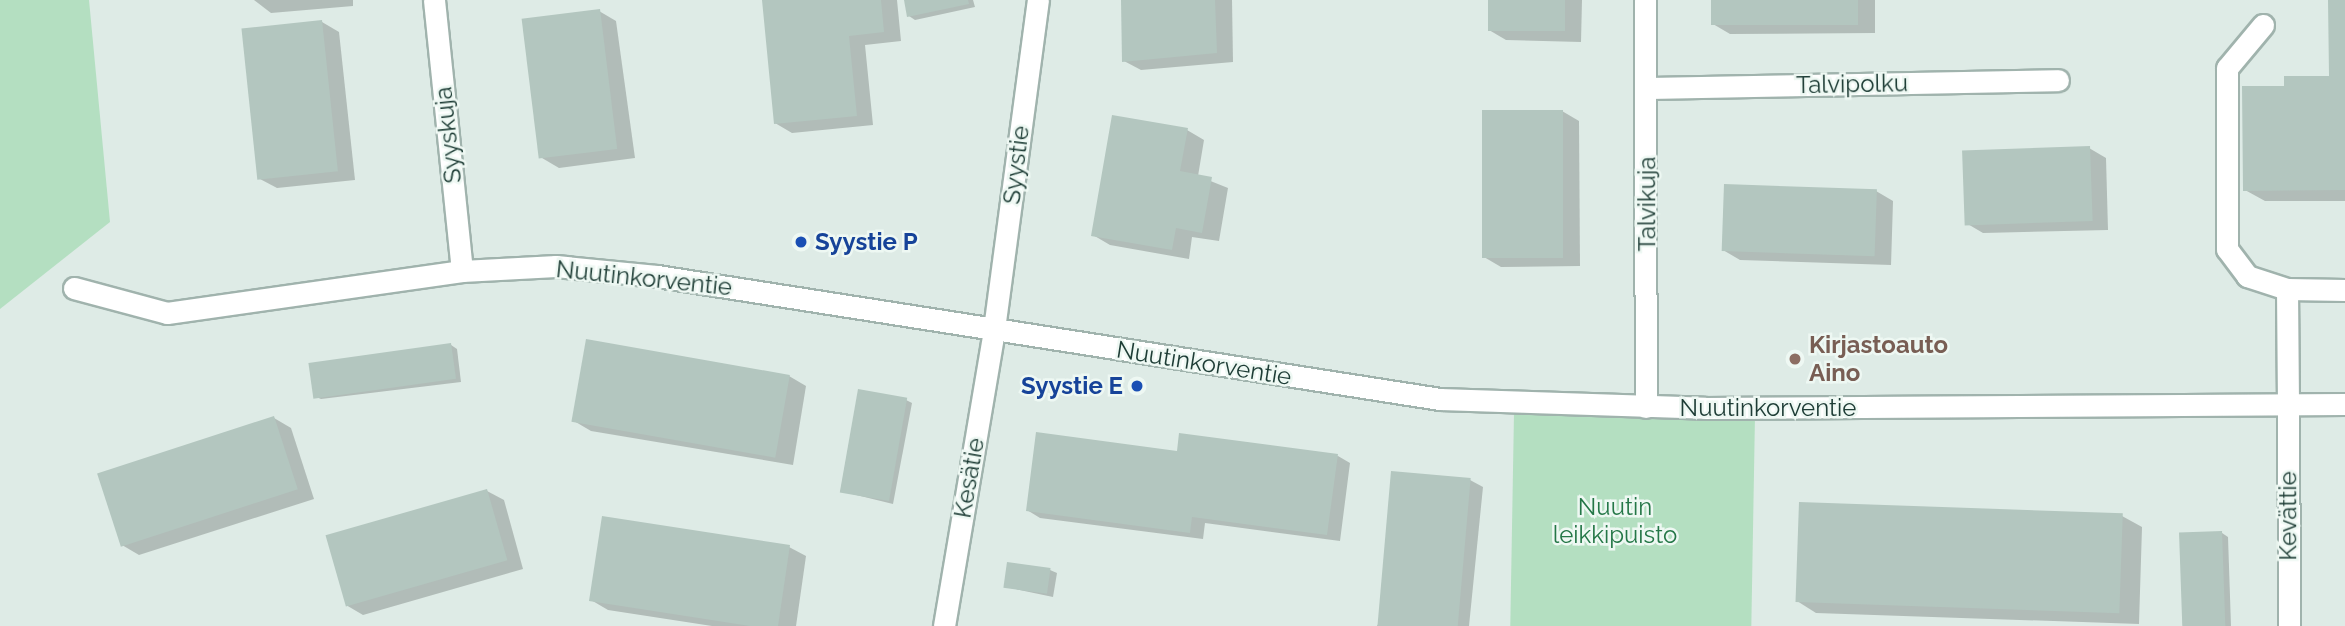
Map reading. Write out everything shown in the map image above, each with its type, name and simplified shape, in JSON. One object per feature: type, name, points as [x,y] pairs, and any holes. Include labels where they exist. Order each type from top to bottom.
[{"type":"street","name":"Syyskuja","points":[[434,0],[462,271]]},
{"type":"street","name":"Syystie","points":[[994,329],[1038,0]]},
{"type":"street","name":"Talvikuja","points":[[1645,0],[1646,407]]},
{"type":"street","points":[[2263,25],[2227,68],[2227,249],[2247,276],[2287,289],[2345,290]]},
{"type":"street","name":"Talvipolku","points":[[1646,88],[2058,80]]},
{"type":"street","name":"Nuutinkorventie","points":[[74,288],[167,313],[462,271],[556,266],[657,276],[1440,399],[1646,407],[2288,407],[2345,404]]},
{"type":"street","name":"Kevättie","points":[[2287,289],[2289,626]]},
{"type":"street","name":"Kesätie","points":[[944,626],[994,329]]},
{"type":"green space","points":[[0,0],[89,0],[110,222],[0,309]]},
{"type":"green space","name":"Nuutin leikkipuisto","points":[[1514,413],[1755,417],[1751,626],[1510,626]]},
{"type":"building","points":[[762,0],[881,0],[884,32],[849,36],[857,116],[774,124]]},
{"type":"building","points":[[904,0],[968,0],[969,4],[907,17]]},
{"type":"building","points":[[1121,0],[1215,0],[1217,53],[1122,62]]},
{"type":"building","points":[[1488,0],[1565,0],[1565,31],[1488,31]]},
{"type":"building","points":[[1711,0],[1858,0],[1858,25],[1711,25]]},
{"type":"building","points":[[2328,0],[2345,0],[2345,190],[2243,191],[2242,86],[2284,86],[2284,76],[2329,76]]},
{"type":"building","points":[[600,9],[617,149],[539,159],[522,19]]},
{"type":"building","points":[[322,20],[338,171],[257,180],[241,28]]},
{"type":"building","points":[[1482,110],[1563,110],[1563,258],[1482,258]]},
{"type":"building","points":[[1112,115],[1188,128],[1180,171],[1212,177],[1202,233],[1176,228],[1172,250],[1091,236]]},
{"type":"building","points":[[2090,146],[2093,221],[1965,225],[1962,150]]},
{"type":"building","points":[[1724,184],[1877,189],[1875,256],[1722,251]]},
{"type":"building","points":[[586,339],[790,375],[775,458],[571,422]]},
{"type":"building","points":[[451,343],[456,379],[313,399],[308,363]]},
{"type":"building","points":[[858,389],[907,398],[889,501],[840,492]]},
{"type":"building","points":[[274,416],[298,489],[121,547],[97,473]]},
{"type":"building","points":[[1036,432],[1177,451],[1179,433],[1338,454],[1327,535],[1192,517],[1190,533],[1026,511]]},
{"type":"building","points":[[1391,471],[1471,478],[1458,626],[1377,626]]},
{"type":"building","points":[[487,489],[507,560],[346,606],[326,535]]},
{"type":"building","points":[[1799,502],[2123,513],[2119,613],[1796,602]]},
{"type":"building","points":[[602,516],[790,545],[778,626],[750,626],[589,601]]},
{"type":"building","points":[[2222,531],[2225,626],[2182,626],[2179,533]]},
{"type":"building","points":[[1007,562],[1051,568],[1047,594],[1003,588]]},
{"type":"place","name":"Syystie P","points":[[801,242]]},
{"type":"place","name":"Kirjastoauto Aino","points":[[1795,359]]},
{"type":"place","name":"Syystie E","points":[[1137,386]]}]
